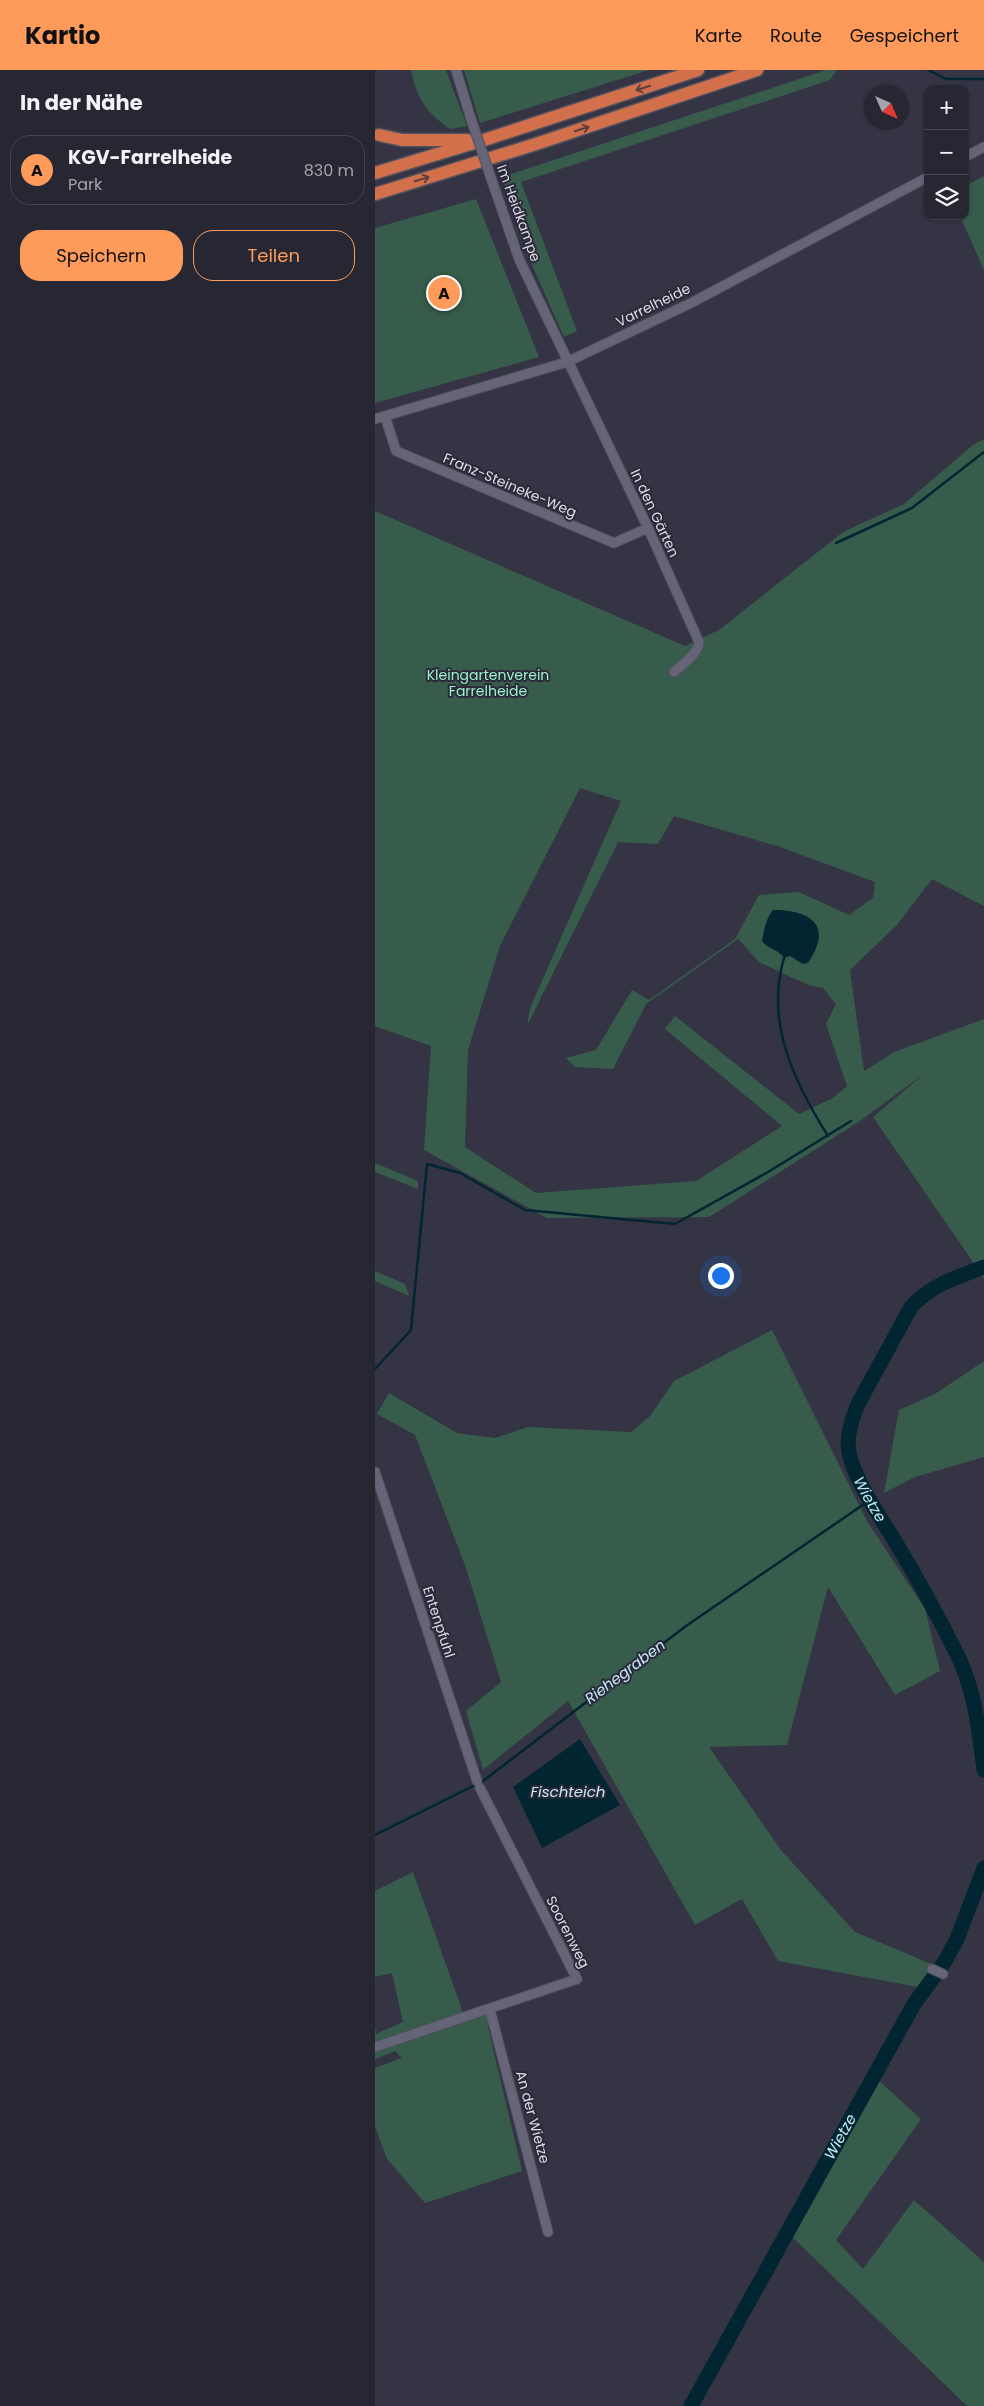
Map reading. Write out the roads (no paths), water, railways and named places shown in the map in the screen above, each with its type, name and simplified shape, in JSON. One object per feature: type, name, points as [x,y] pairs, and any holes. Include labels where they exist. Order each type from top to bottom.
[{"type":"highway","points":[[375,173],[487,139],[698,70]]},
{"type":"highway","points":[[375,194],[545,141],[757,70]]},
{"type":"highway","points":[[379,135],[402,140],[433,142],[487,139]]},
{"type":"street","name":"Im Heidkampe","points":[[456,70],[519,259],[567,362]]},
{"type":"street","points":[[969,155],[984,147]]},
{"type":"street","name":"Varrelheide","points":[[375,418],[567,362],[699,298],[924,179]]},
{"type":"street","name":"In den Gärten","points":[[567,362],[648,528],[699,642],[699,647],[695,652],[674,672]]},
{"type":"street","name":"Franz-Steineke-Weg","points":[[385,416],[396,452],[614,543],[648,528]]},
{"type":"street","name":"Entenpfuhl","points":[[375,1472],[478,1784]]},
{"type":"street","name":"Soorenweg","points":[[375,2047],[490,2010],[577,1979],[478,1784]]},
{"type":"street","points":[[932,1969],[943,1974]]},
{"type":"street","name":"An der Wietze","points":[[490,2010],[549,2232]]},
{"type":"water","points":[[773,910],[798,913],[808,917],[815,923],[819,939],[808,963],[803,964],[790,956],[784,958],[762,941],[767,920]]},
{"type":"water","name":"Fischteich","points":[[580,1739],[620,1805],[542,1848],[513,1787]]},
{"type":"waterway","points":[[928,70],[946,79],[984,79]]},
{"type":"waterway","points":[[836,543],[912,508],[984,452]]},
{"type":"waterway","points":[[784,958],[779,982],[778,1005],[786,1051],[804,1094],[828,1136]]},
{"type":"waterway","points":[[375,1369],[411,1330],[427,1164],[460,1173],[525,1210],[675,1224],[768,1172],[851,1121]]},
{"type":"waterway","name":"Riehegraben","points":[[984,1267],[936,1287],[911,1307],[858,1404],[848,1440],[852,1463],[862,1487],[920,1585],[964,1670],[975,1712],[984,1770]]},
{"type":"waterway","name":"Riehegraben","points":[[375,1835],[483,1781],[686,1626],[870,1500]]},
{"type":"waterway","name":"Wietze","points":[[691,2406],[914,2004],[944,1963],[957,1939],[984,1868]]},
{"type":"place","name":"KGV-Farrelheide","points":[[444,293]]},
{"type":"park label","name":"Kleingartenverein Farrelheide","points":[[488,684]]}]
